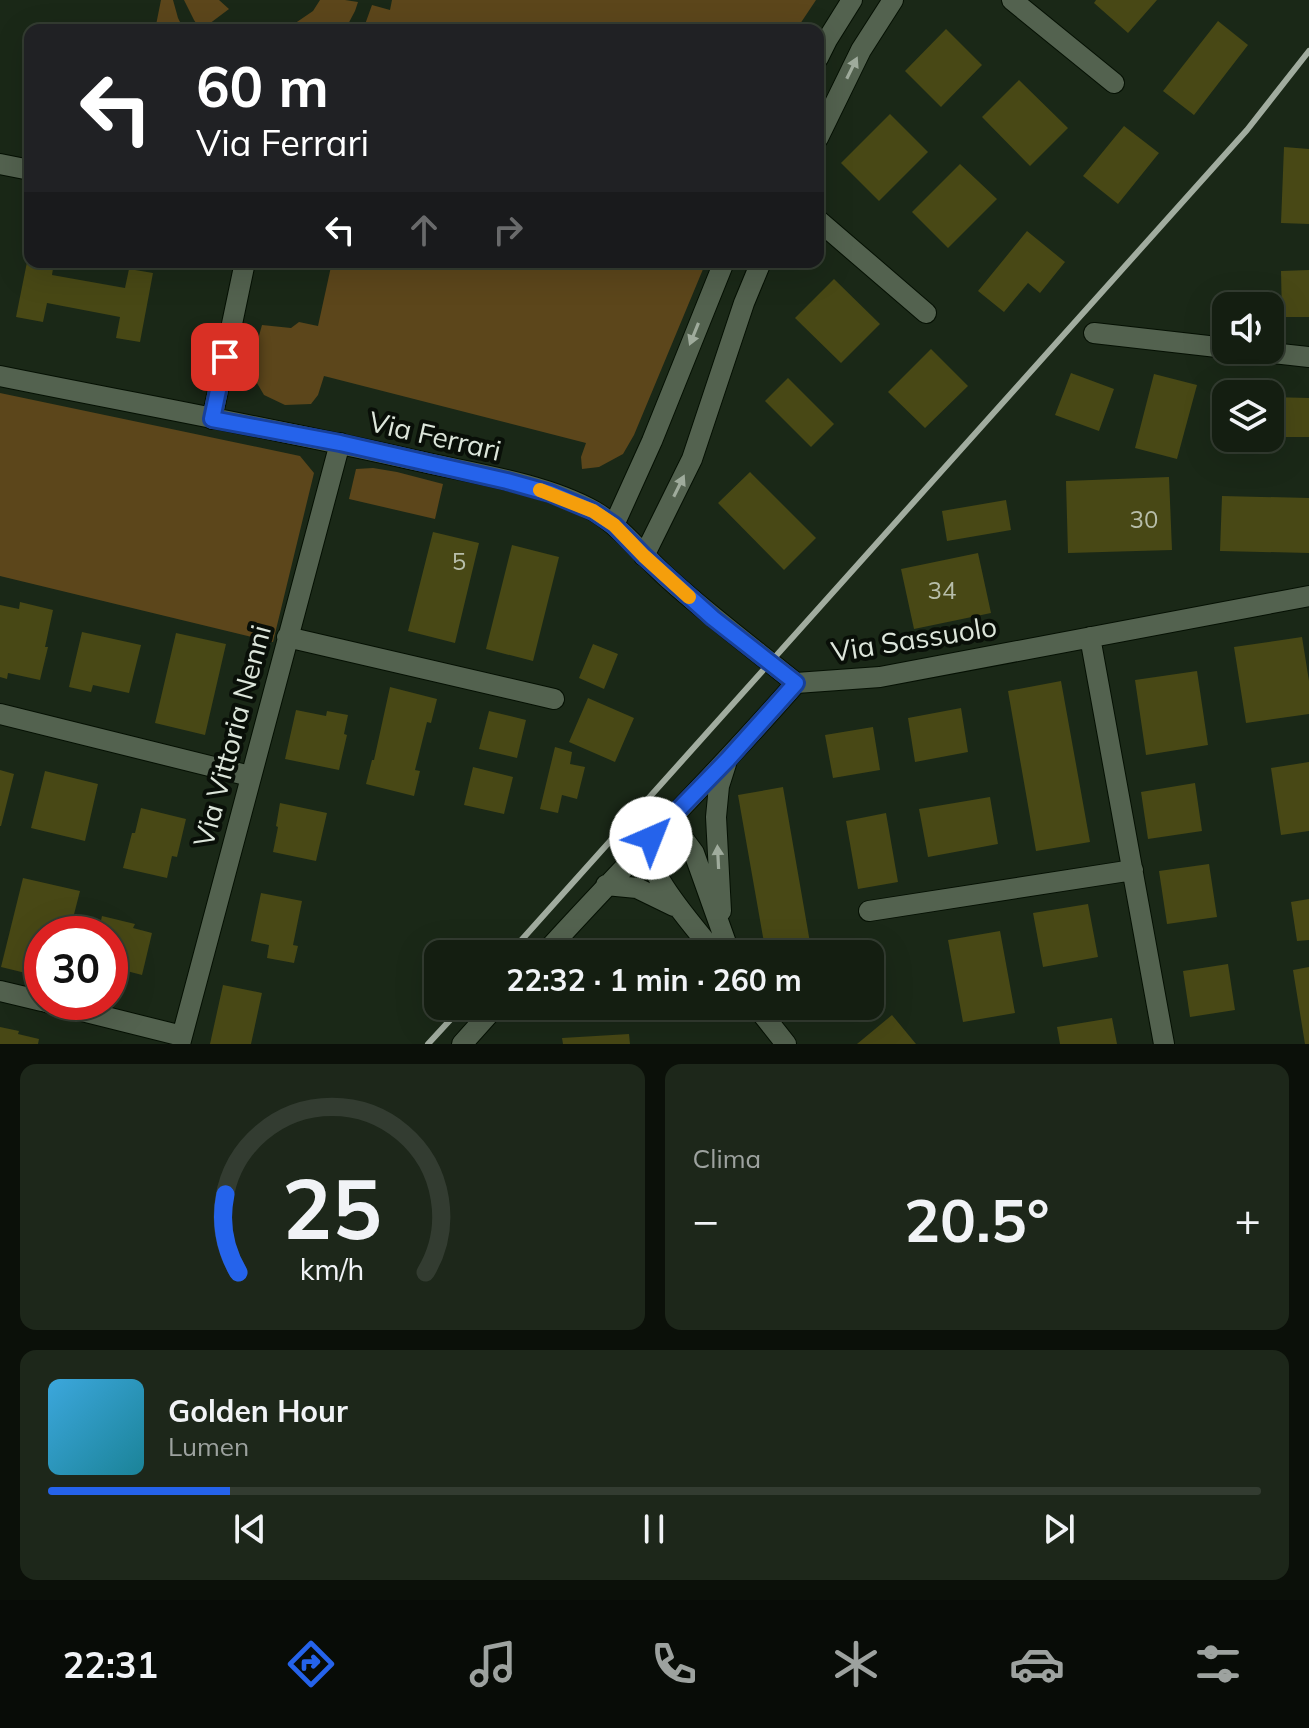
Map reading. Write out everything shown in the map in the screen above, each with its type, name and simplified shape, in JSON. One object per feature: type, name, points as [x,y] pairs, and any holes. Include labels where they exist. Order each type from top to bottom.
[{"type":"street","points":[[824,48],[852,0]]},
{"type":"street","points":[[824,126],[861,50],[893,0]]},
{"type":"street","points":[[1012,0],[1114,83]]},
{"type":"street","points":[[0,164],[24,169]]},
{"type":"street","points":[[824,225],[926,313]]},
{"type":"street","points":[[212,419],[244,268]]},
{"type":"street","points":[[614,525],[652,441],[722,268]]},
{"type":"street","points":[[644,556],[692,459],[759,268]]},
{"type":"street","points":[[1094,333],[1212,346]]},
{"type":"street","points":[[1284,354],[1309,357]]},
{"type":"street","name":"Via Ferrari","points":[[0,376],[340,443],[550,493],[593,511],[614,525],[713,618],[796,683]]},
{"type":"street","name":"Via Vittoria Nenni","points":[[181,1040],[340,443]]},
{"type":"street","name":"Via Sassuolo","points":[[557,940],[796,683],[880,677],[1309,596]]},
{"type":"street","points":[[287,637],[554,699]]},
{"type":"street","points":[[1090,637],[1164,1044]]},
{"type":"street","points":[[0,714],[250,776]]},
{"type":"street","points":[[723,940],[716,817],[719,786],[728,759]]},
{"type":"street","points":[[688,917],[649,859],[647,848],[651,838],[662,833],[683,838],[690,845],[721,940]]},
{"type":"street","points":[[869,911],[1133,870]]},
{"type":"street","points":[[606,885],[637,888],[670,903],[714,940]]},
{"type":"street","points":[[0,991],[24,997]]},
{"type":"street","points":[[109,1020],[181,1040]]},
{"type":"street","points":[[462,1044],[483,1020]]},
{"type":"street","points":[[767,1020],[786,1044]]},
{"type":"shaded area","points":[[161,0],[173,0],[181,24],[156,24]]},
{"type":"shaded area","points":[[184,0],[219,0],[229,9],[209,24],[197,24]]},
{"type":"shaded area","points":[[320,0],[358,2],[348,24],[294,24],[313,11]]},
{"type":"shaded area","points":[[392,0],[816,0],[800,24],[365,24],[372,5],[390,10]]},
{"type":"shaded area","points":[[331,268],[704,268],[634,435],[623,454],[599,467],[582,469],[581,457],[586,443],[324,376],[318,395],[311,404],[285,405],[264,395],[254,378],[252,361],[262,325],[291,328],[299,322],[318,326]]},
{"type":"shaded area","points":[[0,393],[300,456],[314,473],[273,642],[0,576]]},
{"type":"shaded area","points":[[373,468],[443,484],[435,519],[349,499],[356,469]]},
{"type":"building","points":[[1096,0],[1157,0],[1128,33],[1094,3]]},
{"type":"building","points":[[1218,21],[1248,45],[1194,115],[1163,91]]},
{"type":"building","points":[[946,29],[982,65],[941,107],[905,71]]},
{"type":"building","points":[[1019,80],[1068,128],[1030,166],[982,117]]},
{"type":"building","points":[[890,114],[928,152],[879,201],[841,163]]},
{"type":"building","points":[[1124,126],[1159,153],[1118,204],[1083,176]]},
{"type":"building","points":[[1284,147],[1309,149],[1309,224],[1281,223]]},
{"type":"building","points":[[960,164],[997,199],[948,248],[912,212]]},
{"type":"building","points":[[1027,231],[1065,262],[1040,293],[1028,283],[1004,312],[978,291]]},
{"type":"building","points":[[26,268],[53,268],[52,275],[125,288],[129,269],[153,273],[140,342],[116,338],[120,317],[47,303],[43,322],[16,317]]},
{"type":"building","points":[[1309,270],[1309,317],[1284,317],[1281,271]]},
{"type":"building","points":[[834,279],[880,324],[841,363],[795,318]]},
{"type":"building","points":[[931,349],[968,386],[925,428],[888,392]]},
{"type":"building","points":[[1071,373],[1114,389],[1099,431],[1055,415]]},
{"type":"building","points":[[1154,374],[1197,385],[1177,459],[1135,448]]},
{"type":"building","points":[[788,378],[834,424],[811,447],[765,401]]},
{"type":"building","points":[[1284,397],[1309,398],[1309,437],[1284,437]]},
{"type":"building","points":[[750,472],[816,538],[784,570],[718,503]]},
{"type":"building","points":[[1169,477],[1172,550],[1068,553],[1066,481]]},
{"type":"building","points":[[1222,496],[1309,498],[1309,553],[1220,551]]},
{"type":"building","points":[[1006,500],[1011,530],[947,541],[942,511]]},
{"type":"building","points":[[433,532],[479,543],[455,643],[408,631]]},
{"type":"building","points":[[512,545],[559,557],[533,661],[486,649]]},
{"type":"building","points":[[978,553],[991,613],[914,629],[901,569]]},
{"type":"building","points":[[20,602],[53,610],[40,680],[8,673],[7,679],[0,677],[0,605],[19,609]]},
{"type":"building","points":[[82,632],[141,645],[129,693],[93,685],[91,692],[69,687]]},
{"type":"building","points":[[176,633],[226,644],[205,735],[155,723]]},
{"type":"building","points":[[1302,637],[1309,681],[1309,714],[1246,723],[1234,647]]},
{"type":"building","points":[[593,644],[618,654],[604,689],[579,678]]},
{"type":"building","points":[[1197,671],[1208,745],[1146,755],[1135,680]]},
{"type":"building","points":[[1061,681],[1090,842],[1036,851],[1008,691]]},
{"type":"building","points":[[390,687],[437,699],[431,723],[427,722],[415,770],[420,771],[414,796],[366,784]]},
{"type":"building","points":[[588,698],[634,718],[615,762],[569,742]]},
{"type":"building","points":[[961,708],[968,752],[915,762],[908,718]]},
{"type":"building","points":[[296,710],[326,716],[327,711],[348,715],[339,770],[285,759]]},
{"type":"building","points":[[489,711],[526,720],[517,758],[479,749]]},
{"type":"building","points":[[873,727],[880,770],[833,778],[825,735]]},
{"type":"building","points":[[555,747],[572,752],[570,764],[585,767],[577,799],[562,795],[558,813],[540,809]]},
{"type":"building","points":[[1309,762],[1309,831],[1281,835],[1271,768]]},
{"type":"building","points":[[473,767],[513,777],[504,814],[464,805]]},
{"type":"building","points":[[0,770],[14,774],[1,826],[0,826]]},
{"type":"building","points":[[45,771],[98,784],[85,841],[31,828]]},
{"type":"building","points":[[1195,783],[1202,831],[1148,839],[1141,792]]},
{"type":"building","points":[[783,787],[810,940],[764,940],[738,795]]},
{"type":"building","points":[[990,797],[998,844],[928,857],[919,809]]},
{"type":"building","points":[[280,803],[327,813],[316,861],[273,852]]},
{"type":"building","points":[[141,808],[186,819],[177,857],[172,856],[167,878],[123,868]]},
{"type":"building","points":[[886,813],[898,882],[858,889],[846,821]]},
{"type":"building","points":[[1209,864],[1217,917],[1167,924],[1159,871]]},
{"type":"building","points":[[23,878],[80,891],[74,916],[24,916],[24,973],[1,967]]},
{"type":"building","points":[[261,893],[302,901],[293,945],[298,946],[294,963],[267,958],[269,945],[251,941]]},
{"type":"building","points":[[1309,899],[1309,940],[1297,941],[1291,902]]},
{"type":"building","points":[[1088,904],[1098,957],[1043,967],[1033,913]]},
{"type":"building","points":[[128,922],[135,924],[133,928],[152,933],[142,975],[128,971]]},
{"type":"building","points":[[1000,931],[1015,1013],[963,1022],[948,940]]},
{"type":"building","points":[[1228,964],[1235,1010],[1190,1017],[1183,971]]},
{"type":"building","points":[[1309,967],[1309,1044],[1305,1044],[1293,970]]},
{"type":"building","points":[[223,985],[262,993],[251,1044],[210,1044]]},
{"type":"building","points":[[892,1015],[916,1044],[857,1044]]},
{"type":"building","points":[[1112,1018],[1117,1044],[1060,1044],[1057,1027]]},
{"type":"building","points":[[0,1027],[39,1039],[38,1044],[0,1044]]},
{"type":"building","points":[[629,1034],[630,1044],[563,1044],[562,1038]]},
{"type":"railway","points":[[522,940],[1247,130],[1309,51]]},
{"type":"railway","points":[[428,1044],[450,1020]]},
{"type":"slow traffic","points":[[540,490],[593,511],[614,525],[689,597]]},
{"type":"route","points":[[225,357],[212,419],[340,443],[507,481],[550,493],[593,511],[614,525],[713,618],[796,683],[651,838]]}]
